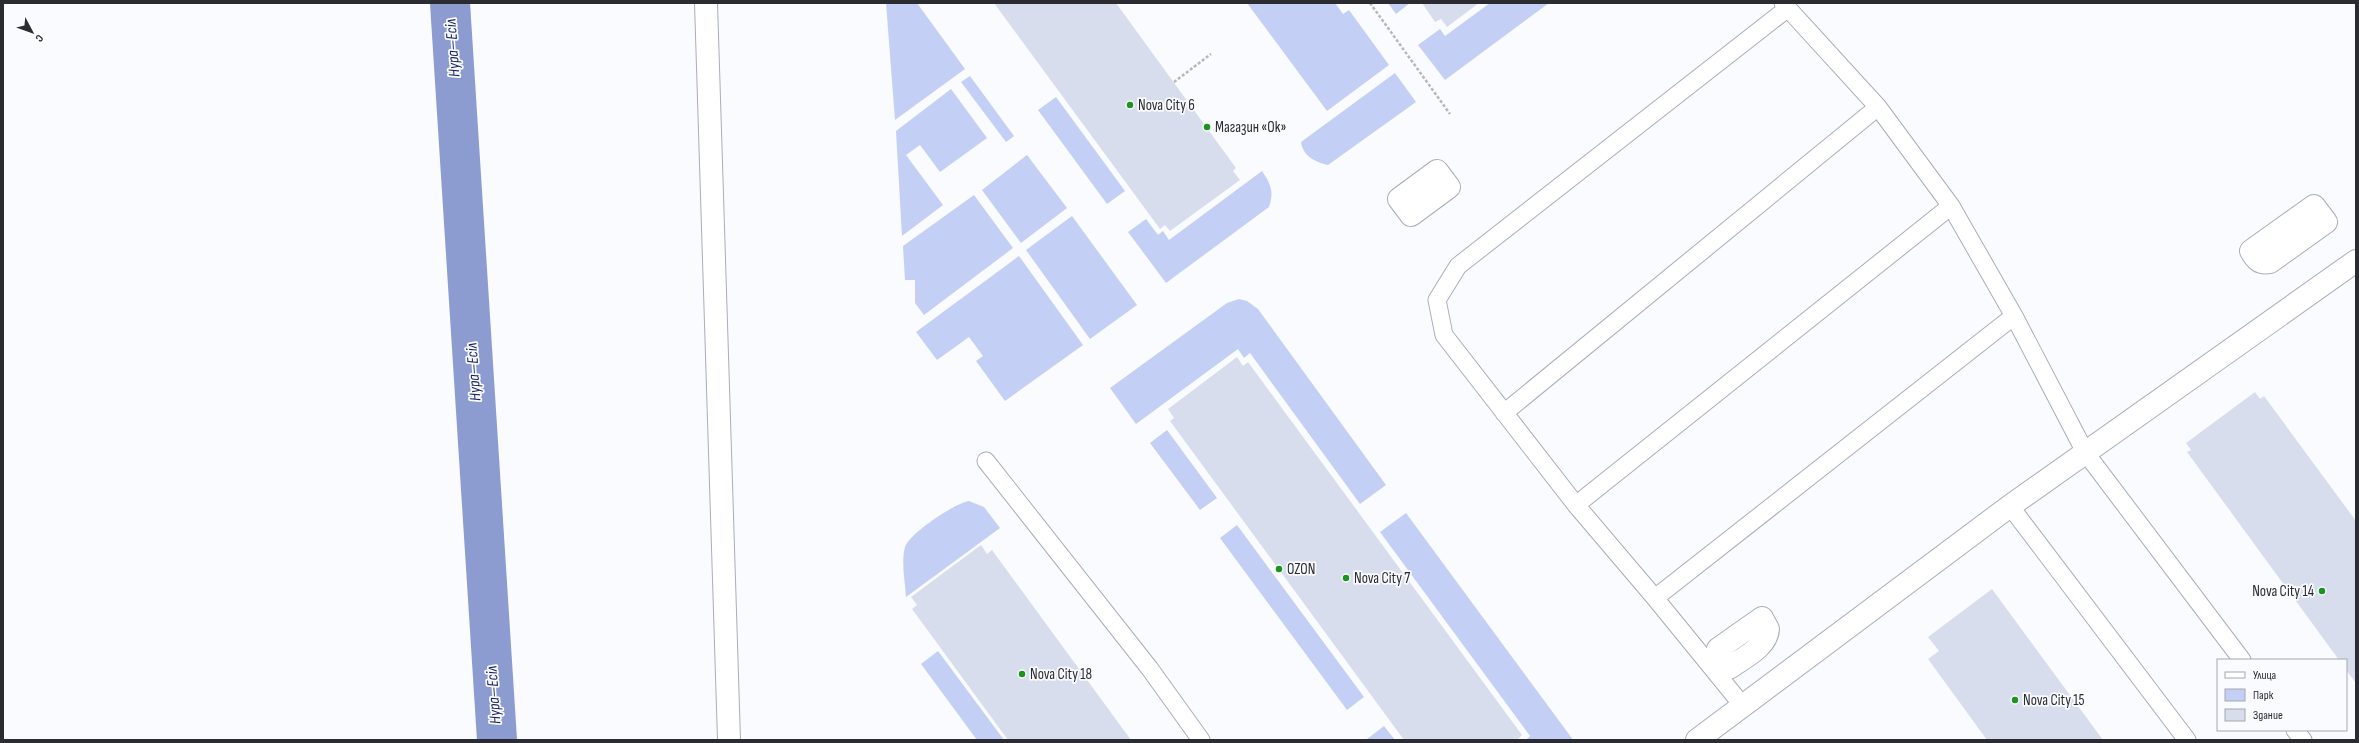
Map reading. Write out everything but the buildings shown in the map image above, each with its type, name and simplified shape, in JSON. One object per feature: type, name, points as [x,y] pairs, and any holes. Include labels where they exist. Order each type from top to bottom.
[{"type":"street","points":[[706,3],[729,740]]},
{"type":"street","points":[[1697,740],[2010,506],[2356,261]]},
{"type":"lane","points":[[1742,706],[1655,598],[1576,505],[1444,335],[1438,300],[1458,266],[1785,5],[1878,107],[1951,206],[2014,316],[2085,452],[2241,659]]},
{"type":"lane","points":[[1504,413],[1878,107]]},
{"type":"lane","points":[[1576,505],[1951,206]]},
{"type":"lane","points":[[1655,598],[2014,316]]},
{"type":"lane","points":[[986,461],[1150,669],[1201,740]]},
{"type":"lane","points":[[2010,506],[2187,740]]},
{"type":"lane","points":[[2296,731],[2303,740]]},
{"type":"path","points":[[1370,3],[1450,114]]},
{"type":"path","points":[[1174,82],[1211,54]]},
{"type":"green space","points":[[886,3],[917,3],[965,69],[895,120]]},
{"type":"green space","points":[[1247,3],[1335,3],[1343,14],[1349,10],[1389,65],[1327,111]]},
{"type":"green space","points":[[1388,3],[1410,3],[1396,14]]},
{"type":"green space","points":[[1490,3],[1549,3],[1445,80],[1418,45],[1440,29],[1445,36]]},
{"type":"green space","points":[[1395,73],[1416,102],[1328,165],[1314,160],[1307,155],[1301,142]]},
{"type":"green space","points":[[970,76],[1014,136],[1006,142],[961,82]]},
{"type":"green space","points":[[951,89],[987,138],[940,172],[920,145],[906,155],[943,205],[902,236],[896,131]]},
{"type":"green space","points":[[1056,97],[1125,191],[1107,204],[1038,110]]},
{"type":"green space","points":[[1027,155],[1067,208],[1021,243],[982,190]]},
{"type":"green space","points":[[1262,171],[1271,188],[1269,207],[1166,283],[1128,232],[1146,219],[1158,235],[1163,231],[1169,240]]},
{"type":"green space","points":[[974,195],[1013,248],[924,315],[915,303],[915,280],[905,280],[903,246]]},
{"type":"green space","points":[[1072,216],[1137,305],[1090,339],[1026,250]]},
{"type":"green space","points":[[1019,256],[1083,345],[1005,401],[976,361],[983,356],[969,337],[937,360],[916,332]]},
{"type":"green space","points":[[1239,299],[1247,301],[1258,309],[1386,485],[1360,504],[1250,353],[1244,358],[1238,349],[1136,424],[1110,388],[1227,303]]},
{"type":"green space","points":[[1167,430],[1217,498],[1200,510],[1150,443]]},
{"type":"green space","points":[[969,501],[984,507],[1000,528],[906,597],[903,559],[905,547],[915,534],[924,527],[954,507]]},
{"type":"green space","points":[[1406,513],[1573,740],[1526,740],[1530,736],[1380,532]]},
{"type":"green space","points":[[1237,525],[1364,697],[1347,710],[1220,538]]},
{"type":"green space","points":[[938,651],[1004,740],[977,740],[921,664]]},
{"type":"green space","points":[[1384,726],[1395,740],[1367,739]]},
{"type":"waterway","name":"Нура—Есіл","points":[[450,3],[497,740]]},
{"type":"place","name":"Nova City 6","points":[[1130,105]]},
{"type":"place","name":"Магазин «Ok»","points":[[1207,127]]},
{"type":"place","name":"OZON","points":[[1279,569]]},
{"type":"place","name":"Nova City 7","points":[[1346,578]]},
{"type":"place","name":"Nova City 14","points":[[2322,591]]},
{"type":"place","name":"Nova City 18","points":[[1022,674]]},
{"type":"place","name":"Nova City 15","points":[[2015,700]]}]
